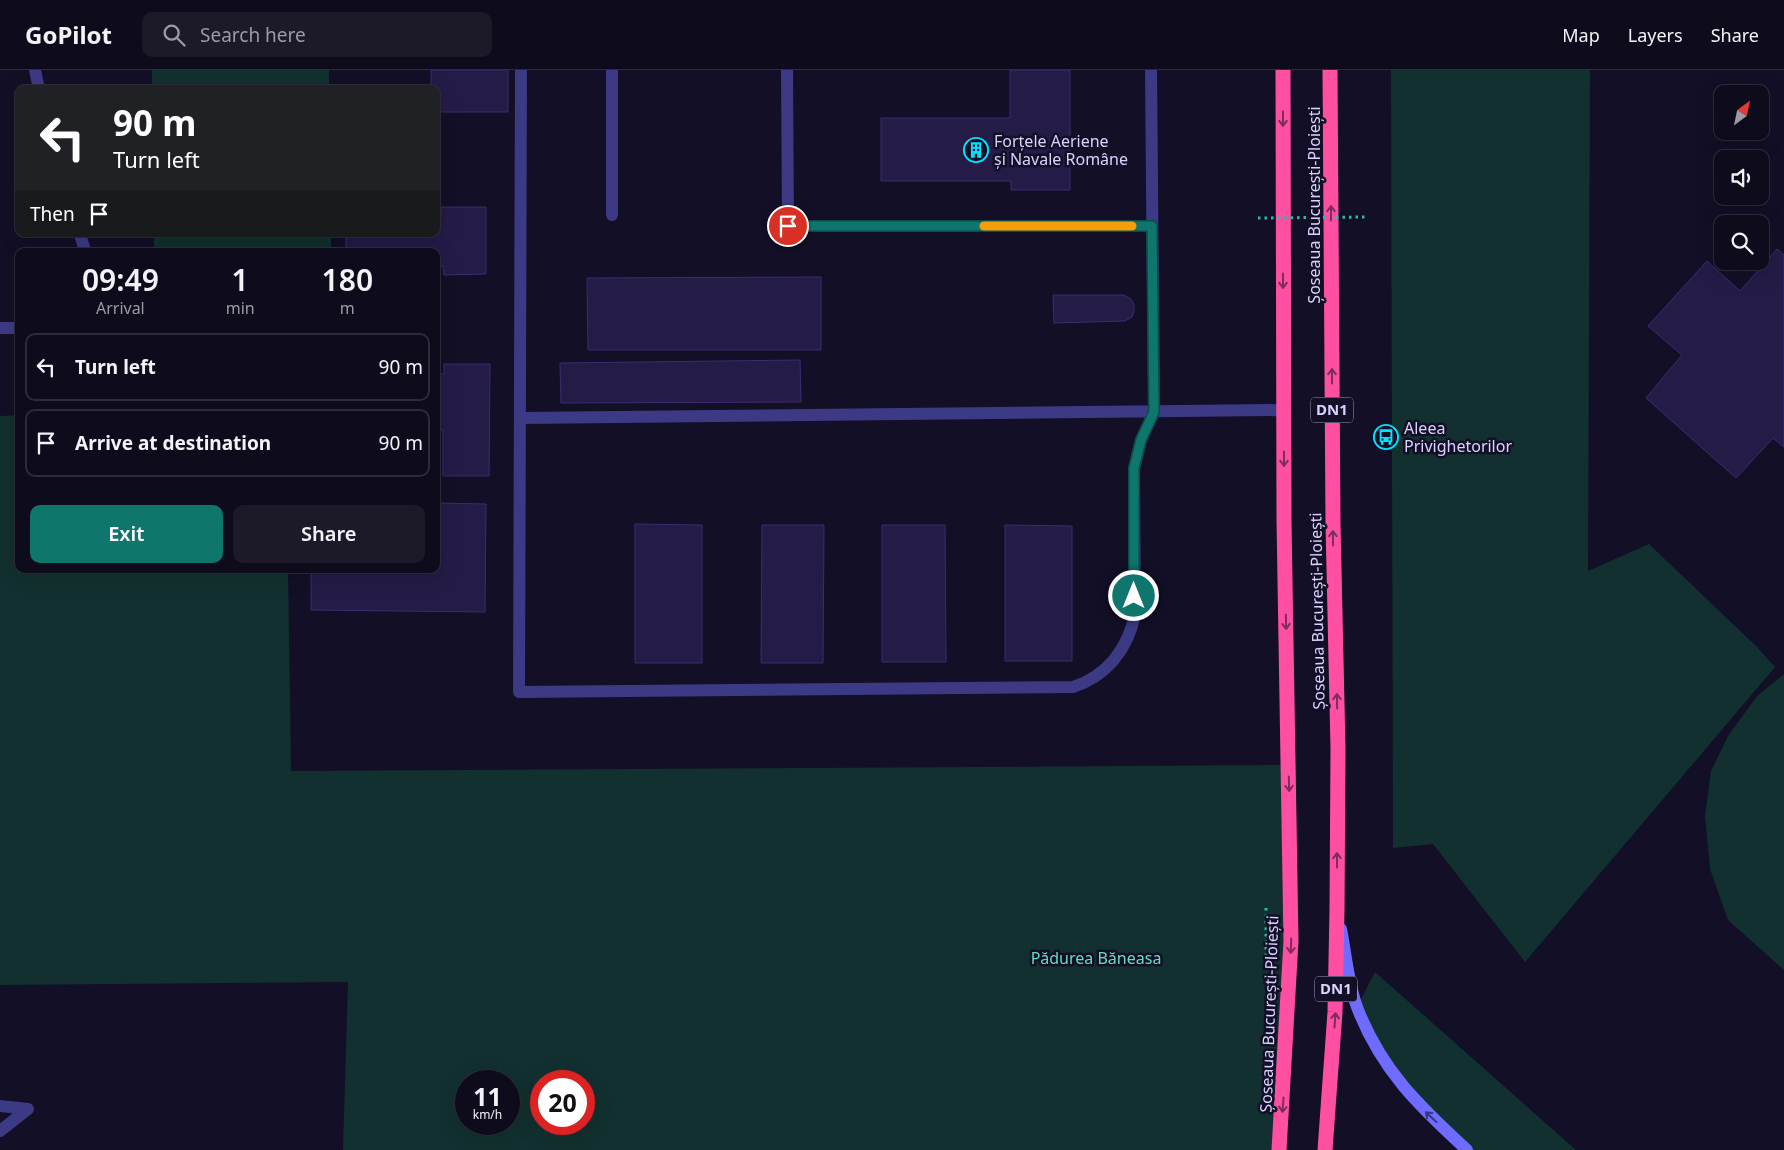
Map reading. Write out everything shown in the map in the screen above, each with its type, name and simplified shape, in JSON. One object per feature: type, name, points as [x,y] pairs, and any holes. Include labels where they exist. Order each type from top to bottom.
[{"type":"highway","name":"Șoseaua București-Ploiești","points":[[1280,1150],[1291,941],[1284,520],[1283,70]]},
{"type":"highway","name":"Șoseaua București-Ploiești","points":[[1325,1150],[1335,1012],[1338,749],[1333,515],[1330,70]]},
{"type":"street","points":[[1337,909],[1356,1001],[1376,1048],[1393,1074],[1423,1109],[1467,1150]]},
{"type":"lane","points":[[35,70],[37,85]]},
{"type":"lane","points":[[521,70],[518,692],[1073,687],[1087,682],[1113,662],[1125,646],[1132,629],[1134,614],[1134,468],[1141,440],[1154,412],[1151,70]]},
{"type":"lane","points":[[612,70],[612,215]]},
{"type":"lane","points":[[787,70],[788,226],[1152,226]]},
{"type":"lane","points":[[0,328],[15,328]]},
{"type":"lane","points":[[520,418],[1284,410]]},
{"type":"lane","points":[[0,1106],[28,1108],[0,1131]]},
{"type":"path","points":[[1258,218],[1367,217]]},
{"type":"green space","points":[[152,70],[329,70],[329,85],[152,85]]},
{"type":"green space","points":[[1391,70],[1590,70],[1588,571],[1649,544],[1756,646],[1775,667],[1525,962],[1433,844],[1393,848]]},
{"type":"green space","points":[[154,237],[331,237],[331,248],[154,248]]},
{"type":"green space","name":"Pădurea Băneasa","points":[[15,415],[15,573],[288,573],[291,771],[1289,765],[1278,1150],[343,1150],[348,982],[0,985],[0,416]]},
{"type":"green space","points":[[1784,674],[1784,970],[1728,920],[1710,869],[1705,816],[1711,771],[1728,736],[1757,696]]},
{"type":"green space","points":[[1375,972],[1576,1150],[1467,1150],[1423,1109],[1357,1007]]},
{"type":"building","points":[[431,70],[508,70],[508,112],[440,112],[440,85],[431,85]]},
{"type":"building","name":"Forțele Aeriene și Navale Române","points":[[1010,70],[1070,70],[1070,190],[1011,190],[1011,181],[881,181],[881,118],[1010,118]]},
{"type":"building","points":[[441,207],[486,207],[486,274],[444,275],[443,266],[440,266],[440,248],[346,248],[346,237],[440,237]]},
{"type":"building","points":[[1777,249],[1784,255],[1784,447],[1773,438],[1736,478],[1646,398],[1682,355],[1648,326],[1707,261],[1714,267],[1714,270],[1717,270],[1740,291],[1758,270],[1769,270],[1769,258]]},
{"type":"building","points":[[821,277],[821,350],[588,350],[587,278]]},
{"type":"building","points":[[1053,295],[1124,295],[1131,299],[1134,311],[1132,317],[1125,321],[1054,323]]},
{"type":"building","points":[[800,360],[801,402],[561,403],[560,363]]},
{"type":"building","points":[[444,364],[490,364],[489,476],[443,476],[443,430],[440,430],[440,374],[444,374]]},
{"type":"building","points":[[440,503],[486,504],[485,612],[311,610],[311,573],[440,573]]},
{"type":"building","points":[[635,524],[702,525],[702,663],[635,663]]},
{"type":"building","points":[[762,525],[824,525],[823,663],[761,663]]},
{"type":"building","points":[[882,525],[945,525],[946,662],[882,662]]},
{"type":"building","points":[[1005,525],[1072,526],[1072,661],[1005,661]]},
{"type":"slow traffic","points":[[984,226],[1132,226]]},
{"type":"place","name":"Forțele Aeriene și Navale Române","points":[[976,150]]},
{"type":"place","name":"Aleea Privighetorilor","points":[[1386,437]]},
{"type":"route","points":[[788,226],[1152,226],[1154,412],[1141,440],[1134,468],[1134,596]]}]
